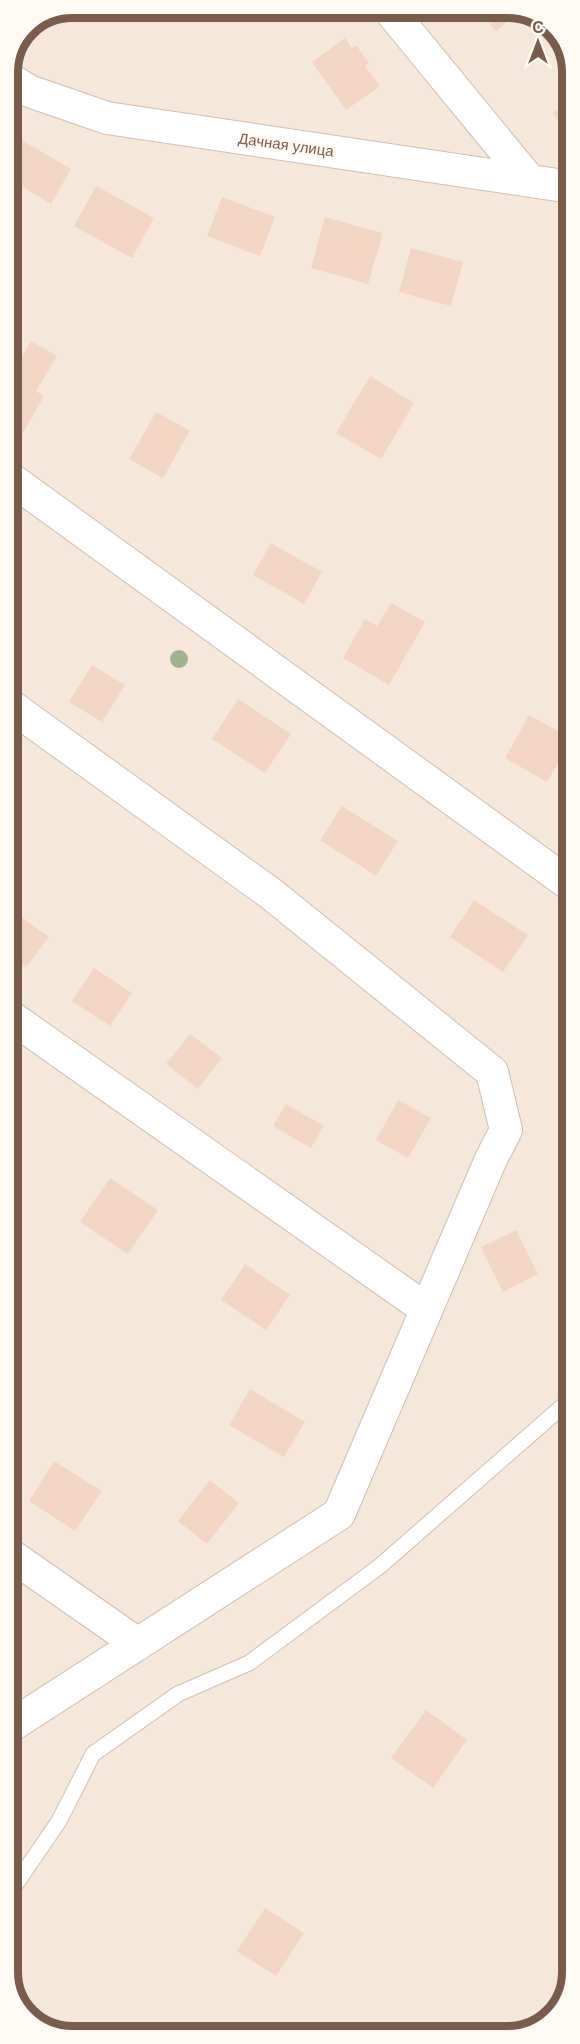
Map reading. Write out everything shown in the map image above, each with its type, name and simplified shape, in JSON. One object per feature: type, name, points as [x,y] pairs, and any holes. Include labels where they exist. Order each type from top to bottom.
[{"type":"street","points":[[396,18],[529,180]]},
{"type":"street","name":"Дачная улица","points":[[18,84],[29,91],[107,118],[562,186]]},
{"type":"street","points":[[18,484],[562,879]]},
{"type":"street","points":[[18,711],[270,893],[492,1072],[506,1130],[491,1159],[339,1514],[18,1721]]},
{"type":"street","points":[[18,1022],[426,1309]]},
{"type":"street","points":[[18,1560],[138,1644]]},
{"type":"lane","points":[[18,1881],[59,1821],[93,1754],[178,1695],[249,1663],[380,1566],[562,1407]]},
{"type":"shaded area","points":[[511,18],[528,22],[543,31],[555,45],[561,62],[562,1972],[559,1989],[549,2007],[535,2019],[518,2025],[69,2026],[52,2022],[37,2013],[25,1999],[19,1982],[18,72],[22,52],[27,42],[42,27],[62,19]]},
{"type":"building","points":[[485,18],[511,18],[496,31]]},
{"type":"building","points":[[345,38],[352,48],[356,45],[369,63],[365,66],[380,86],[346,110],[312,62]]},
{"type":"building","points":[[562,106],[562,125],[553,113]]},
{"type":"building","points":[[18,138],[71,169],[51,204],[18,184]]},
{"type":"building","points":[[96,186],[154,218],[132,258],[74,226]]},
{"type":"building","points":[[222,197],[275,217],[260,256],[207,236]]},
{"type":"building","points":[[325,217],[383,233],[368,284],[311,268]]},
{"type":"building","points":[[411,248],[463,262],[451,306],[399,292]]},
{"type":"building","points":[[31,341],[57,356],[36,391],[44,396],[23,433],[18,430],[18,364]]},
{"type":"building","points":[[370,376],[414,403],[381,459],[336,433]]},
{"type":"building","points":[[156,412],[190,431],[163,478],[129,459]]},
{"type":"building","points":[[271,543],[322,572],[304,604],[253,575]]},
{"type":"building","points":[[391,603],[425,622],[389,685],[343,658],[365,619],[377,626]]},
{"type":"building","points":[[92,665],[125,685],[102,722],[69,702]]},
{"type":"building","points":[[238,699],[291,734],[265,773],[212,739]]},
{"type":"building","points":[[529,715],[562,733],[562,756],[547,782],[505,758]]},
{"type":"building","points":[[342,806],[398,841],[376,876],[320,840]]},
{"type":"building","points":[[474,900],[528,935],[503,972],[450,937]]},
{"type":"building","points":[[18,915],[49,937],[26,967],[18,961]]},
{"type":"building","points":[[94,968],[132,993],[110,1026],[72,1001]]},
{"type":"building","points":[[190,1034],[222,1058],[198,1089],[166,1064]]},
{"type":"building","points":[[398,1100],[431,1118],[408,1158],[376,1140]]},
{"type":"building","points":[[286,1104],[324,1126],[311,1148],[273,1126]]},
{"type":"building","points":[[110,1178],[158,1210],[128,1254],[80,1222]]},
{"type":"building","points":[[516,1230],[538,1274],[503,1292],[481,1247]]},
{"type":"building","points":[[245,1264],[290,1295],[266,1330],[221,1300]]},
{"type":"building","points":[[250,1389],[305,1422],[284,1457],[229,1425]]},
{"type":"building","points":[[54,1461],[102,1491],[75,1531],[29,1501]]},
{"type":"building","points":[[210,1480],[239,1503],[207,1544],[178,1521]]},
{"type":"building","points":[[426,1710],[467,1740],[433,1788],[391,1758]]},
{"type":"building","points":[[265,1908],[304,1933],[276,1976],[237,1951]]}]
